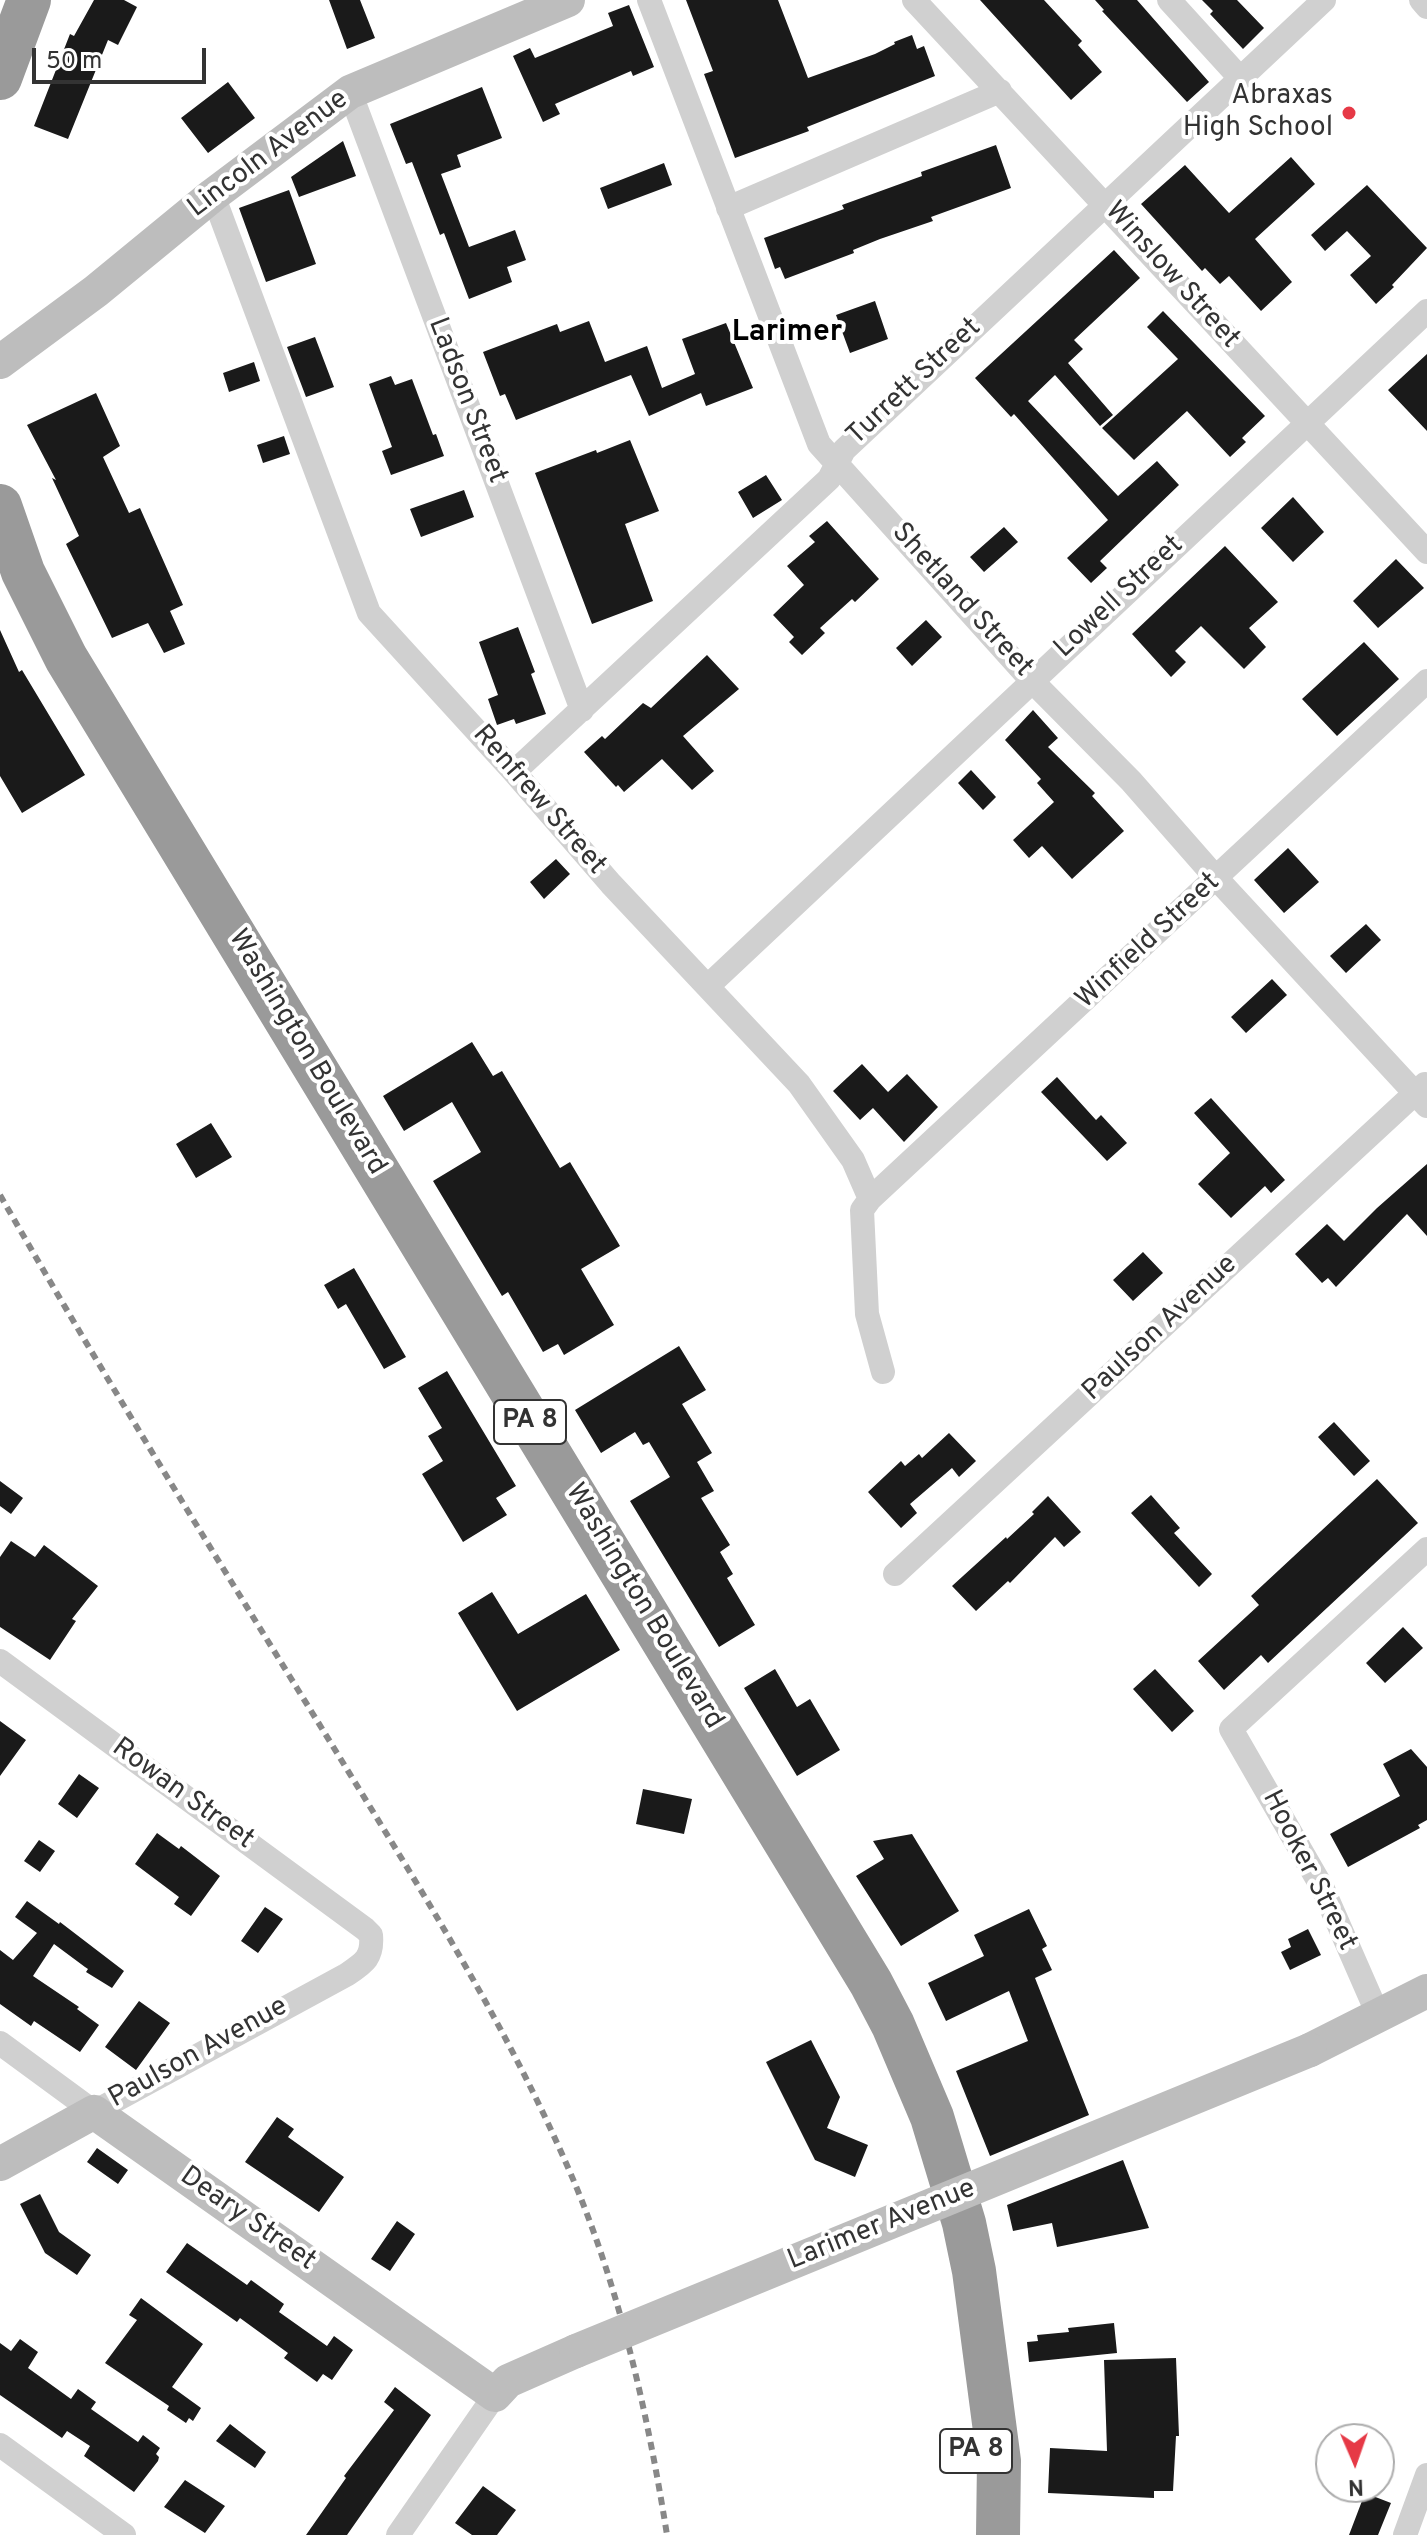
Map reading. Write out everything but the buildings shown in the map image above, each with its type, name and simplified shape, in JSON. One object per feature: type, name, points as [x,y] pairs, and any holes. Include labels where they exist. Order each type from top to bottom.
[{"type":"highway","points":[[0,78],[29,0]]},
{"type":"highway","name":"Washington Boulevard","points":[[0,506],[23,572],[66,658],[871,1983],[913,2068],[949,2168],[974,2271],[999,2461],[998,2535]]},
{"type":"highway","name":"Washington Boulevard","points":[[967,2535],[985,2367]]},
{"type":"street","name":"Lincoln Avenue","points":[[0,362],[96,291],[213,195],[350,92],[568,0]]},
{"type":"street","name":"Shetland Street","points":[[649,0],[819,444],[1032,681],[1131,781],[1217,879],[1423,1094]]},
{"type":"street","name":"Winslow Street","points":[[914,0],[1427,552]]},
{"type":"street","points":[[1169,0],[1240,78]]},
{"type":"street","name":"Turrett Street","points":[[514,772],[829,479],[844,450],[1324,0]]},
{"type":"street","points":[[1421,0],[1427,7]]},
{"type":"street","points":[[728,208],[1000,91]]},
{"type":"street","name":"Ladson Street","points":[[350,92],[582,710]]},
{"type":"street","name":"Renfrew Street","points":[[213,195],[369,613],[611,884],[799,1084],[853,1160],[870,1199]]},
{"type":"street","name":"Lowell Street","points":[[708,986],[1427,311]]},
{"type":"street","name":"Winfield Street","points":[[870,1199],[1427,681]]},
{"type":"street","name":"Paulson Avenue","points":[[895,1574],[1423,1094]]},
{"type":"street","points":[[870,1199],[862,1210],[867,1314],[883,1372]]},
{"type":"street","name":"Hooker Street","points":[[1379,2017],[1323,1889],[1231,1729],[1427,1549]]},
{"type":"street","name":"Rowan Street","points":[[0,1661],[365,1929]]},
{"type":"street","name":"Paulson Avenue","points":[[0,2164],[361,1965],[372,1950],[371,1935],[365,1929]]},
{"type":"street","name":"Larimer Avenue","points":[[398,2535],[495,2395],[508,2381],[1310,2050],[1427,1991]]},
{"type":"street","name":"Deary Street","points":[[0,2043],[495,2395]]},
{"type":"street","points":[[0,2445],[124,2535]]},
{"type":"street","points":[[1405,2535],[1427,2475]]},
{"type":"railway","points":[[0,1195],[124,1406],[429,1904],[515,2057],[566,2163],[616,2299],[640,2393],[667,2535]]},
{"type":"place","name":"Abraxas High School","points":[[1349,113]]},
{"type":"district","name":"Larimer","points":[[787,334]]}]
